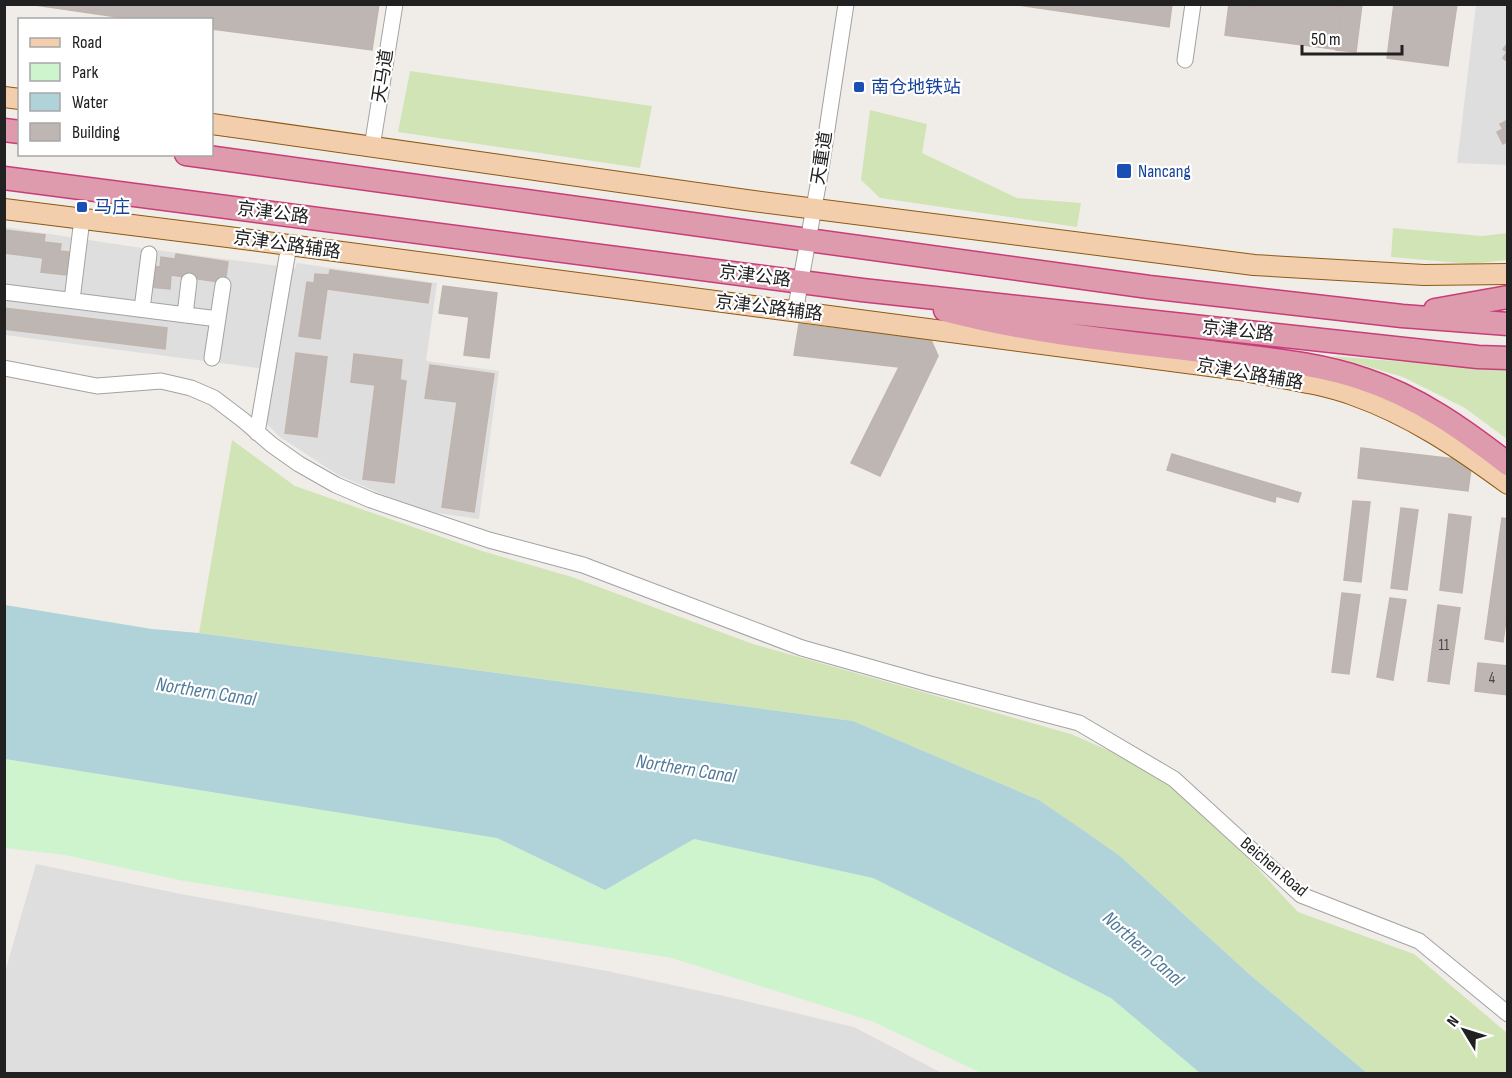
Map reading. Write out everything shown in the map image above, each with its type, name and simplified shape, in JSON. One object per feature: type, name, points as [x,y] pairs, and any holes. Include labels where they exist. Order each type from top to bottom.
[{"type":"highway","name":"京津公路","points":[[200,156],[1149,286],[1402,316],[1508,324]]},
{"type":"highway","name":"京津公路","points":[[4,178],[862,290],[1478,357],[1508,358]]},
{"type":"highway","points":[[862,290],[984,320],[1062,334],[1282,361],[1362,378],[1414,400],[1461,428],[1508,464]]},
{"type":"highway","points":[[1402,316],[1508,297]]},
{"type":"main road","points":[[213,124],[814,209],[1254,265],[1424,275],[1508,274]]},
{"type":"main road","name":"京津公路辅路","points":[[4,210],[289,245],[1240,370],[1350,394],[1386,408],[1438,434],[1508,484]]},
{"type":"street","name":"天马道","points":[[372,147],[395,4]]},
{"type":"street","name":"天重道","points":[[795,312],[809,241],[846,4]]},
{"type":"street","points":[[1185,60],[1194,4]]},
{"type":"street","points":[[72,300],[82,219]]},
{"type":"street","points":[[256,432],[289,245]]},
{"type":"street","points":[[142,309],[149,254]]},
{"type":"street","points":[[185,315],[189,281]]},
{"type":"street","points":[[213,358],[223,285]]},
{"type":"street","points":[[4,292],[218,319]]},
{"type":"street","name":"Beichen Road","points":[[4,368],[97,386],[161,381],[191,388],[214,398],[299,464],[336,485],[371,500],[489,540],[583,565],[802,648],[1079,723],[1174,779],[1301,895],[1419,941],[1508,1014]]},
{"type":"shaded area","points":[[1476,5],[1507,5],[1507,165],[1457,163]]},
{"type":"shaded area","points":[[4,227],[148,249],[295,268],[297,263],[437,283],[426,361],[499,371],[479,519],[429,512],[384,495],[338,475],[280,437],[265,422],[274,370],[5,335]]},
{"type":"shaded area","points":[[36,864],[181,894],[607,971],[733,998],[854,1027],[942,1073],[5,1073],[5,972]]},
{"type":"green space","points":[[410,71],[652,106],[640,168],[398,132]]},
{"type":"green space","points":[[870,110],[927,124],[922,153],[1017,198],[1081,203],[1077,227],[880,198],[861,180]]},
{"type":"green space","points":[[1393,228],[1482,236],[1507,233],[1507,260],[1471,264],[1391,257]]},
{"type":"green space","points":[[1331,356],[1507,370],[1507,439],[1465,408],[1403,377]]},
{"type":"green space","points":[[232,440],[295,486],[482,551],[572,577],[753,644],[1071,734],[1174,779],[1298,912],[1414,954],[1507,1033],[1507,1073],[1367,1073],[1249,974],[1120,856],[1086,832],[1039,800],[853,721],[199,633]]},
{"type":"green space","points":[[4,759],[497,838],[605,890],[694,839],[873,878],[1111,998],[1200,1073],[981,1073],[874,1022],[672,958],[184,881],[65,855],[5,848]]},
{"type":"water","name":"Northern Canal","points":[[5,605],[152,629],[199,633],[853,721],[1039,800],[1086,832],[1120,856],[1249,974],[1367,1073],[1200,1073],[1111,998],[873,878],[694,839],[605,890],[497,838],[5,759]]},
{"type":"building","points":[[28,4],[379,4],[372,50],[213,29],[213,18],[124,18]]},
{"type":"building","points":[[1011,4],[1172,4],[1169,27]]},
{"type":"building","points":[[1229,4],[1362,4],[1356,52],[1225,35]]},
{"type":"building","points":[[1229,4],[1252,4],[1247,38],[1225,35]]},
{"type":"building","points":[[1343,4],[1362,4],[1356,52],[1336,50]]},
{"type":"building","points":[[1394,4],[1457,4],[1448,66],[1387,58]]},
{"type":"building","points":[[1508,43],[1508,62],[1503,58],[1507,52],[1503,49]]},
{"type":"building","points":[[1508,120],[1508,141],[1503,144],[1497,132],[1503,129],[1500,124]]},
{"type":"building","points":[[4,230],[45,235],[44,242],[61,244],[60,251],[69,252],[66,275],[41,272],[43,258],[4,253]]},
{"type":"building","points":[[176,254],[228,262],[225,283],[171,275],[170,289],[150,287],[153,266],[160,267],[161,257],[175,259]]},
{"type":"building","points":[[330,270],[431,284],[428,303],[327,289],[320,339],[299,336],[307,282],[314,283],[315,274],[329,275]]},
{"type":"building","points":[[443,286],[497,293],[489,358],[464,355],[469,317],[439,313]]},
{"type":"building","points":[[4,308],[167,328],[165,349],[4,329]]},
{"type":"building","points":[[799,324],[931,340],[938,356],[880,476],[851,463],[899,367],[794,355]]},
{"type":"building","points":[[296,353],[327,357],[317,437],[285,433]]},
{"type":"building","points":[[354,354],[402,360],[400,380],[406,381],[394,483],[363,479],[375,385],[351,382]]},
{"type":"building","points":[[430,365],[494,374],[474,512],[442,507],[457,402],[425,398]]},
{"type":"building","points":[[1361,448],[1472,461],[1468,491],[1358,478]]},
{"type":"building","points":[[1172,454],[1301,493],[1298,502],[1276,496],[1275,502],[1167,470]]},
{"type":"building","points":[[1353,501],[1370,502],[1361,582],[1344,580]]},
{"type":"building","points":[[1401,508],[1418,510],[1407,590],[1391,588]]},
{"type":"building","points":[[1449,514],[1471,517],[1462,593],[1440,590]]},
{"type":"building","points":[[1502,518],[1508,519],[1508,606],[1503,642],[1485,639]]},
{"type":"building","points":[[1342,593],[1360,595],[1349,674],[1332,672]]},
{"type":"building","points":[[1390,598],[1406,600],[1393,680],[1377,677]]},
{"type":"building","points":[[1438,605],[1460,608],[1449,684],[1428,681]]},
{"type":"building","points":[[1478,663],[1508,666],[1508,695],[1475,691]]},
{"type":"place","name":"南仓地铁站","points":[[859,87]]},
{"type":"place","name":"Nancang","points":[[1124,171]]},
{"type":"place","name":"马庄","points":[[82,207]]}]
